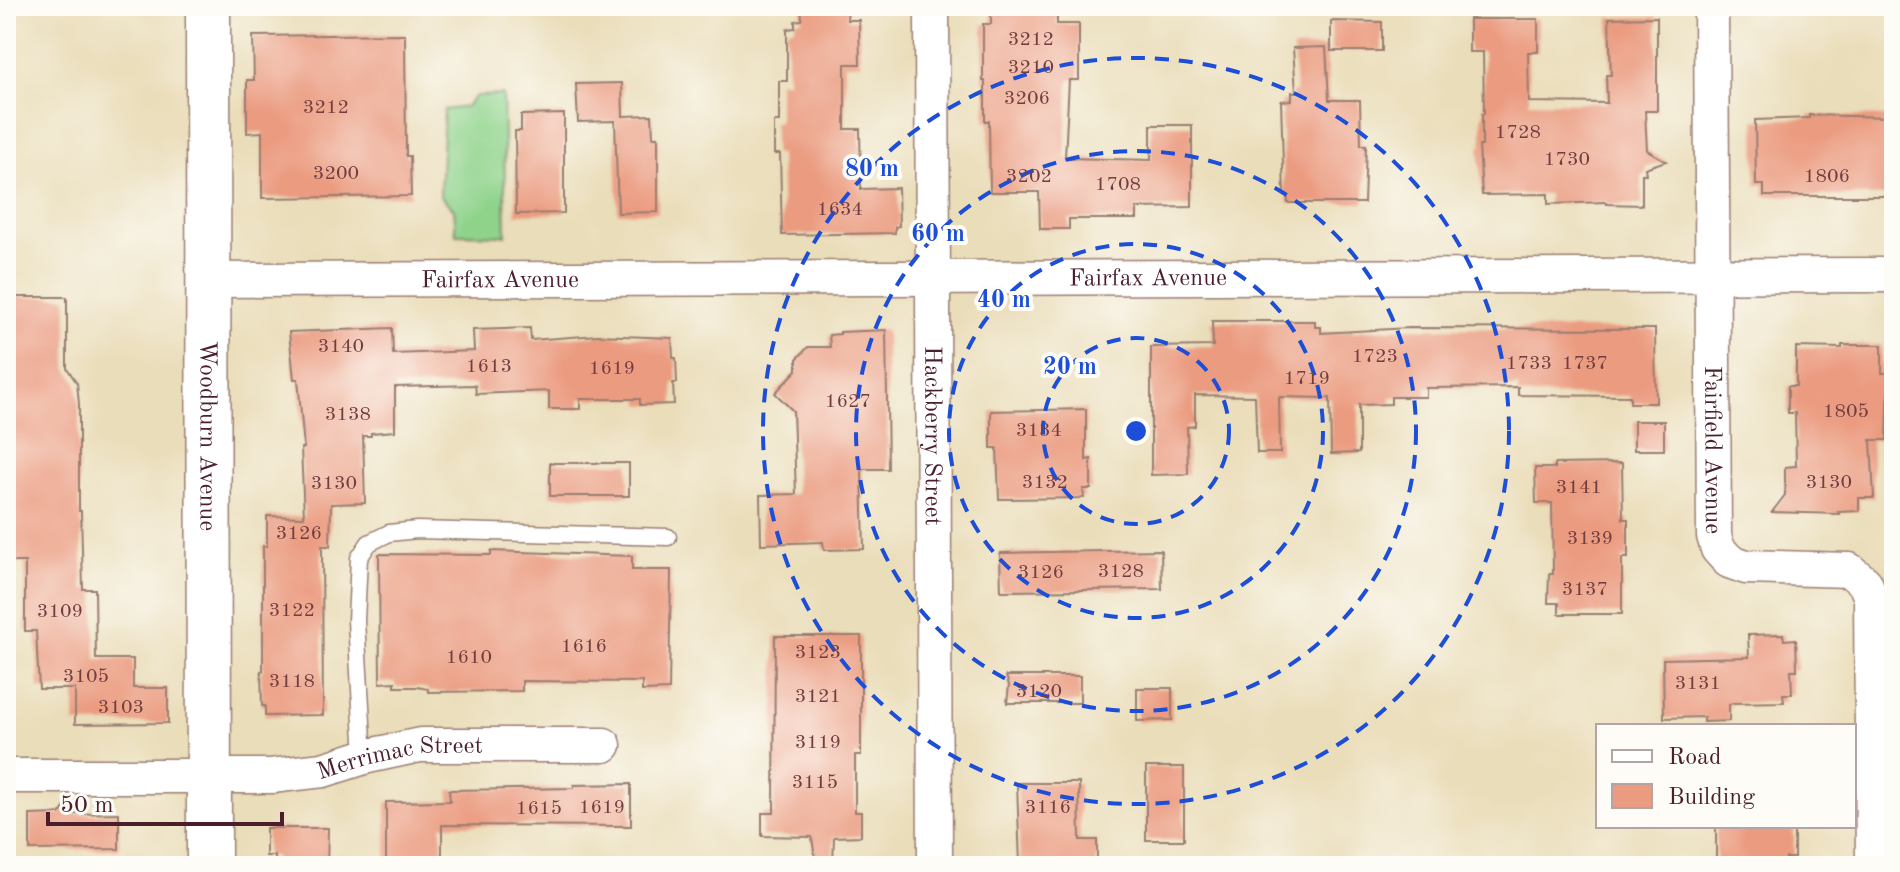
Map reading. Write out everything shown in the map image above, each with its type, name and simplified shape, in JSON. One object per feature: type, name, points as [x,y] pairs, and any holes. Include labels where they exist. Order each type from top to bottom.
[{"type":"street","name":"Woodburn Avenue","points":[[208,6],[209,866]]},
{"type":"street","name":"Hackberry Street","points":[[932,6],[935,866]]},
{"type":"street","name":"Fairfield Avenue","points":[[1711,6],[1712,523],[1718,549],[1729,561],[1746,567],[1849,570],[1865,583],[1871,598],[1873,866]]},
{"type":"street","name":"Fairfax Avenue","points":[[210,280],[1894,275]]},
{"type":"street","name":"Merrimac Street","points":[[6,776],[271,776],[323,770],[420,745],[604,745]]},
{"type":"lane","points":[[364,757],[356,621],[359,558],[369,543],[389,533],[417,530],[668,537]]},
{"type":"green space","points":[[503,95],[506,235],[456,234],[454,209],[440,196],[444,110],[466,107],[476,96]]},
{"type":"building","points":[[801,6],[848,6],[847,20],[859,20],[860,64],[845,64],[845,129],[860,129],[861,189],[898,188],[899,226],[895,227],[895,233],[782,235],[780,154],[774,154],[774,122],[779,122],[779,81],[787,81],[787,29],[795,28],[795,21],[802,20]]},
{"type":"building","points":[[991,6],[1057,6],[1057,24],[1079,24],[1079,80],[1069,80],[1065,158],[1151,160],[1151,125],[1192,125],[1192,207],[1137,208],[1137,219],[1069,219],[1069,229],[1040,229],[1039,192],[990,192],[983,24],[991,24]]},
{"type":"building","points":[[1657,17],[1657,111],[1645,111],[1647,150],[1666,161],[1645,168],[1646,174],[1642,174],[1642,205],[1606,202],[1548,204],[1548,194],[1482,195],[1479,146],[1482,146],[1484,114],[1483,52],[1469,52],[1469,19],[1538,19],[1538,52],[1528,52],[1529,102],[1607,103],[1606,75],[1611,75],[1609,18]]},
{"type":"building","points":[[1331,21],[1382,22],[1382,51],[1331,51]]},
{"type":"building","points":[[405,34],[406,156],[410,156],[411,196],[262,198],[262,132],[247,133],[247,80],[254,80],[253,36]]},
{"type":"building","points":[[1326,47],[1329,100],[1360,100],[1361,145],[1366,145],[1364,203],[1288,203],[1287,195],[1284,195],[1281,101],[1292,100],[1292,92],[1296,92],[1293,48]]},
{"type":"building","points":[[622,83],[623,116],[652,115],[653,137],[658,137],[658,212],[618,213],[615,121],[578,122],[576,84]]},
{"type":"building","points":[[564,114],[564,213],[516,214],[515,131],[521,131],[521,115]]},
{"type":"building","points":[[1809,115],[1890,117],[1890,132],[1894,132],[1894,196],[1764,196],[1764,185],[1756,185],[1755,120],[1809,118]]},
{"type":"building","points":[[6,297],[67,297],[67,368],[77,383],[79,404],[83,589],[95,589],[96,659],[133,659],[133,688],[168,688],[168,723],[75,724],[75,689],[39,689],[36,631],[25,631],[25,562],[6,562],[6,513],[11,513],[11,427],[6,428]]},
{"type":"building","points":[[1212,321],[1315,321],[1315,327],[1321,327],[1321,333],[1409,328],[1655,329],[1656,403],[1630,403],[1630,396],[1518,395],[1518,387],[1426,388],[1426,397],[1391,397],[1391,404],[1359,405],[1359,453],[1331,454],[1330,398],[1279,397],[1280,453],[1257,453],[1255,396],[1195,395],[1195,426],[1187,427],[1188,474],[1151,475],[1151,347],[1213,346]]},
{"type":"building","points":[[392,328],[393,354],[474,351],[473,330],[530,328],[531,340],[598,335],[672,338],[677,383],[673,383],[674,404],[640,405],[640,399],[580,399],[580,409],[549,409],[549,391],[476,394],[475,385],[395,387],[395,431],[363,436],[365,503],[331,504],[330,546],[322,546],[323,715],[265,716],[261,671],[263,546],[267,546],[267,516],[304,517],[301,448],[304,448],[298,379],[294,379],[289,332]]},
{"type":"building","points":[[886,330],[888,469],[862,469],[864,549],[824,550],[823,542],[761,544],[760,495],[796,494],[793,411],[775,393],[797,370],[797,359],[808,347],[830,347],[829,335]]},
{"type":"building","points":[[1842,345],[1882,345],[1882,373],[1889,373],[1887,440],[1871,440],[1874,498],[1859,498],[1859,511],[1839,514],[1772,512],[1785,495],[1785,467],[1796,466],[1795,413],[1788,413],[1788,386],[1796,386],[1796,347],[1842,348]]},
{"type":"building","points":[[1086,409],[1086,460],[1091,459],[1091,489],[1083,489],[1084,498],[999,499],[997,448],[991,448],[991,411]]},
{"type":"building","points":[[1634,421],[1664,421],[1664,450],[1634,450]]},
{"type":"building","points":[[550,463],[629,463],[629,496],[550,496]]},
{"type":"building","points":[[1622,463],[1623,519],[1628,519],[1628,558],[1622,558],[1622,614],[1559,614],[1559,603],[1548,603],[1549,574],[1553,574],[1552,503],[1536,503],[1535,468],[1555,468],[1555,464]]},
{"type":"building","points":[[1161,550],[1162,589],[1001,591],[1000,553]]},
{"type":"building","points":[[491,551],[632,556],[632,570],[671,570],[669,690],[642,691],[642,682],[522,681],[522,691],[428,692],[428,689],[417,687],[395,687],[395,682],[380,683],[379,554],[491,555]]},
{"type":"building","points":[[1783,634],[1784,640],[1796,639],[1797,670],[1791,670],[1792,694],[1783,694],[1784,702],[1732,703],[1729,705],[1729,721],[1704,722],[1704,717],[1664,718],[1663,659],[1749,657],[1748,635]]},
{"type":"building","points":[[775,636],[861,636],[861,755],[855,755],[855,812],[861,812],[861,836],[834,837],[833,866],[816,866],[812,837],[762,836],[762,813],[774,813]]},
{"type":"building","points":[[1006,676],[1080,676],[1080,703],[1007,703],[1009,685]]},
{"type":"building","points":[[1137,688],[1172,688],[1172,720],[1137,721]]},
{"type":"building","points":[[1146,767],[1184,767],[1184,840],[1146,840]]},
{"type":"building","points":[[1017,783],[1079,783],[1080,840],[1097,840],[1097,866],[1020,866]]},
{"type":"building","points":[[631,784],[631,826],[442,825],[442,866],[386,866],[386,802],[450,801],[449,790]]},
{"type":"building","points":[[68,802],[75,814],[119,813],[119,849],[30,850],[30,815],[60,814]]},
{"type":"building","points":[[266,828],[328,828],[327,866],[275,866],[275,856],[266,856]]},
{"type":"building","points":[[1716,828],[1794,828],[1794,858],[1786,858],[1786,863],[1716,863]]}]
